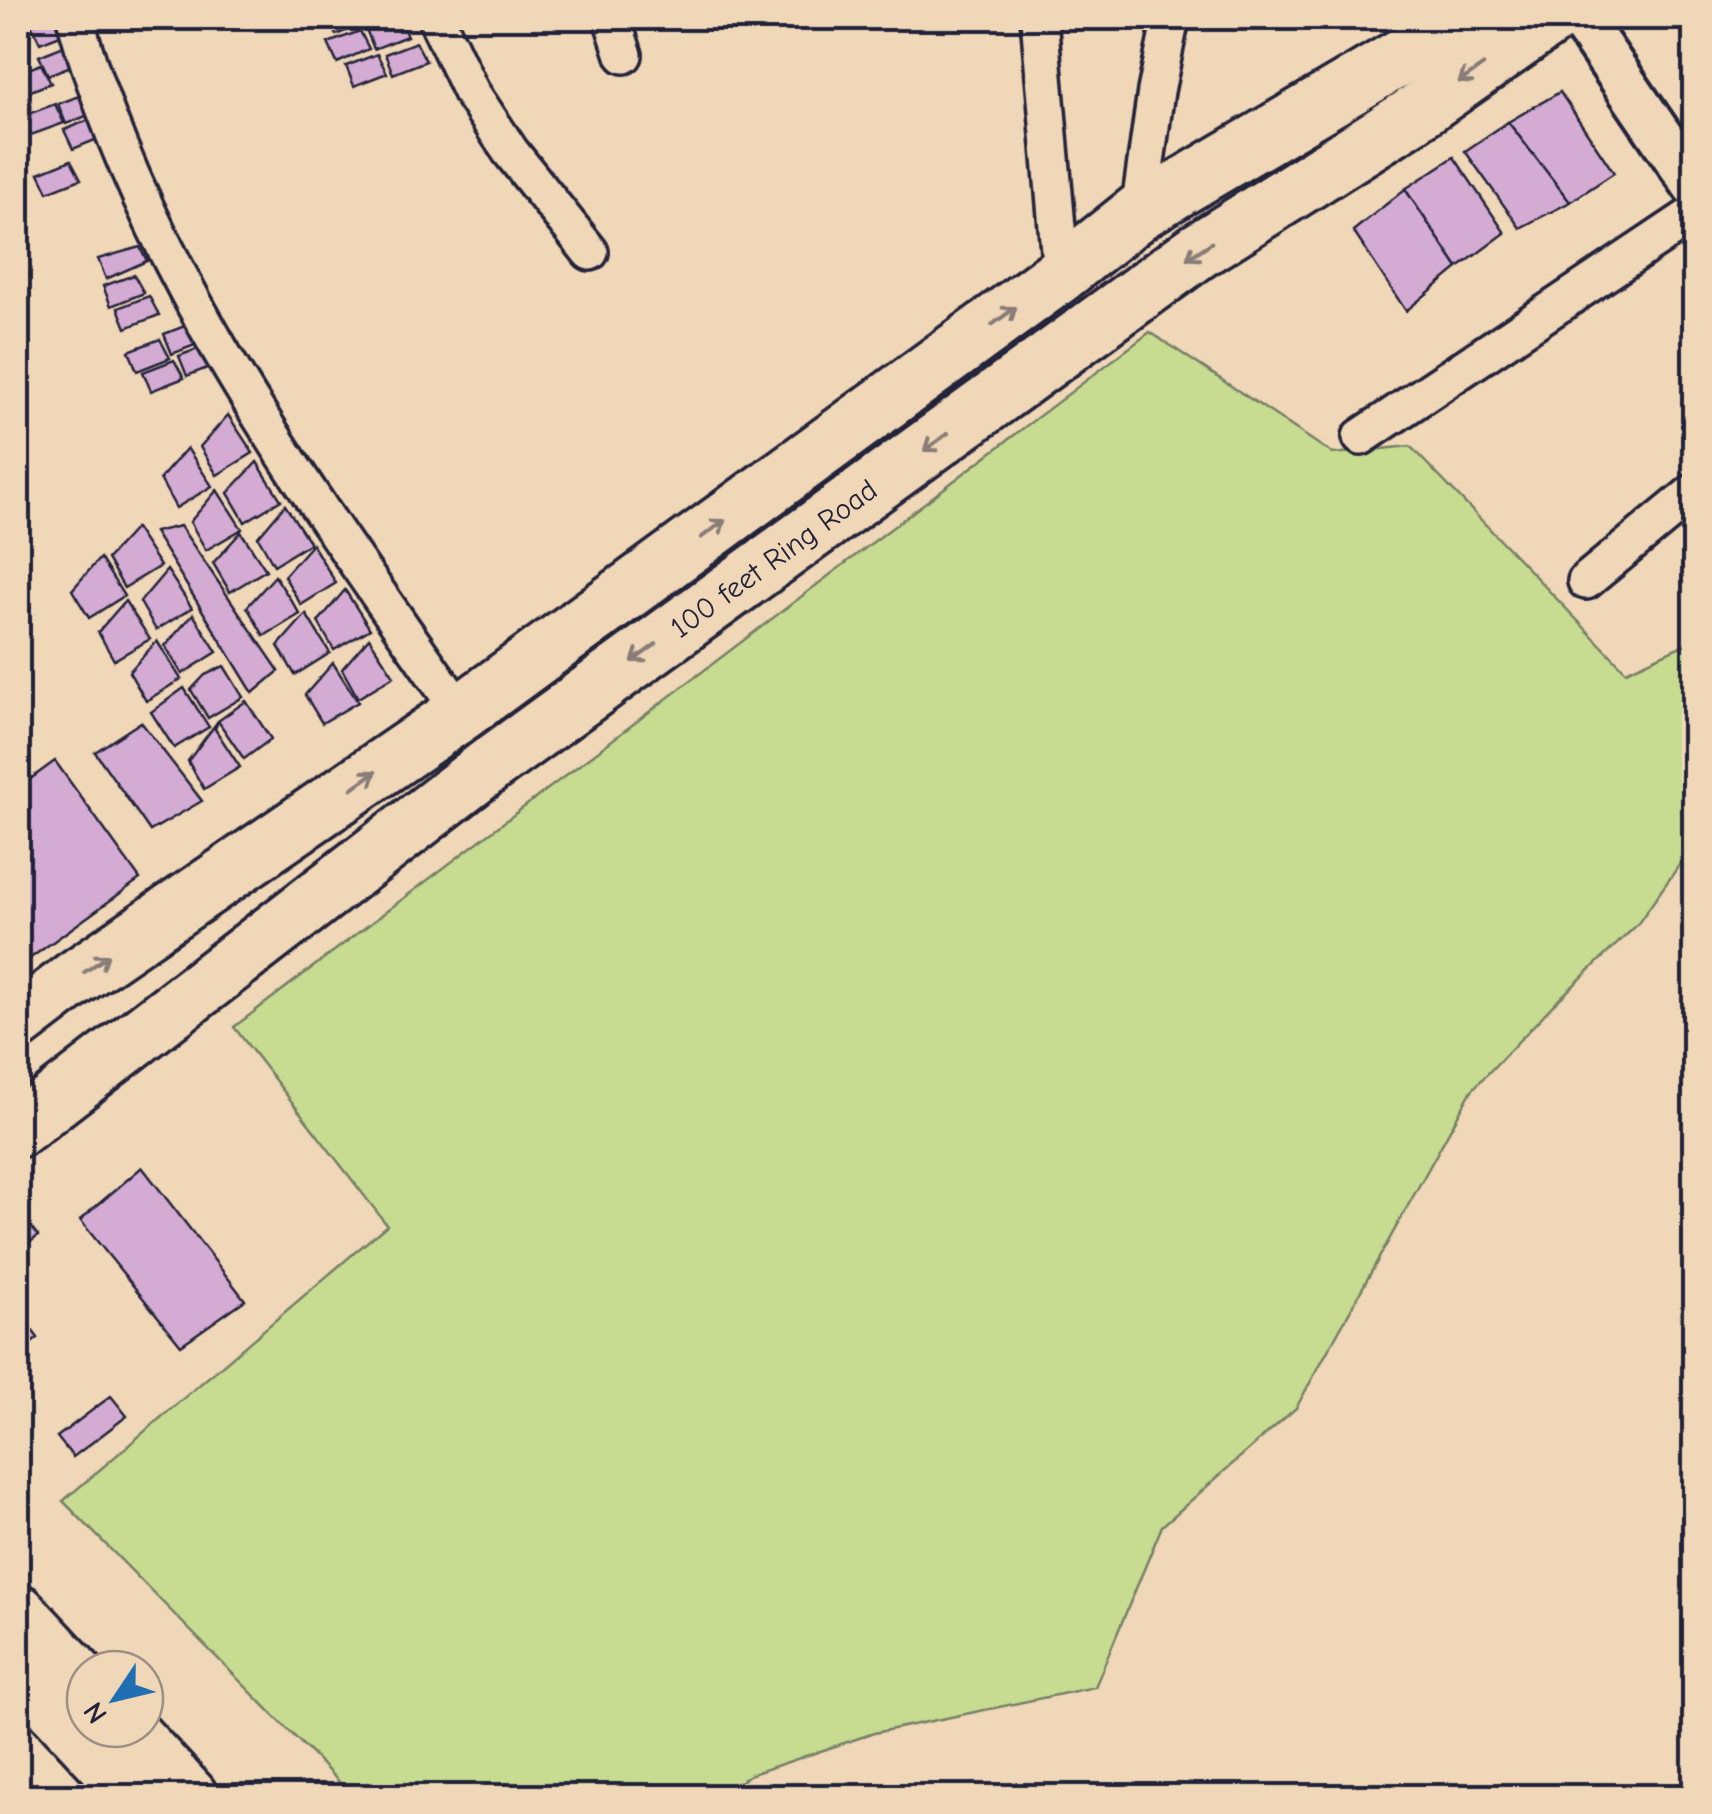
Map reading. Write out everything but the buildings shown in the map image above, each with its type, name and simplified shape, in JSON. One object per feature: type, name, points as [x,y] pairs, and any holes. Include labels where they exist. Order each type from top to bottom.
[{"type":"main road","name":"100 feet Ring Road","points":[[18,1022],[460,713],[1061,274],[1139,212],[1462,18]]},
{"type":"main road","name":"100 feet Ring Road","points":[[18,1129],[490,765],[1198,251],[1410,117],[1551,18]]},
{"type":"main road","points":[[18,1612],[65,1663]]},
{"type":"main road","points":[[18,1668],[136,1796]]},
{"type":"main road","points":[[146,1749],[190,1796]]},
{"type":"street","points":[[75,18],[89,70],[140,194],[189,297],[268,433],[460,713]]},
{"type":"street","points":[[436,18],[470,92],[590,252]]},
{"type":"street","points":[[612,18],[624,55]]},
{"type":"street","points":[[1039,18],[1061,274]]},
{"type":"street","points":[[1139,212],[1170,18]]},
{"type":"street","points":[[1580,18],[1694,185]]},
{"type":"street","points":[[1362,437],[1694,214]]},
{"type":"street","points":[[1586,582],[1694,492]]},
{"type":"green space","points":[[1150,332],[1333,454],[1410,446],[1626,671],[1694,640],[1694,844],[1637,925],[1472,1090],[1296,1408],[1162,1526],[1095,1687],[874,1733],[749,1775],[721,1796],[353,1796],[63,1501],[387,1225],[234,1027]]}]
